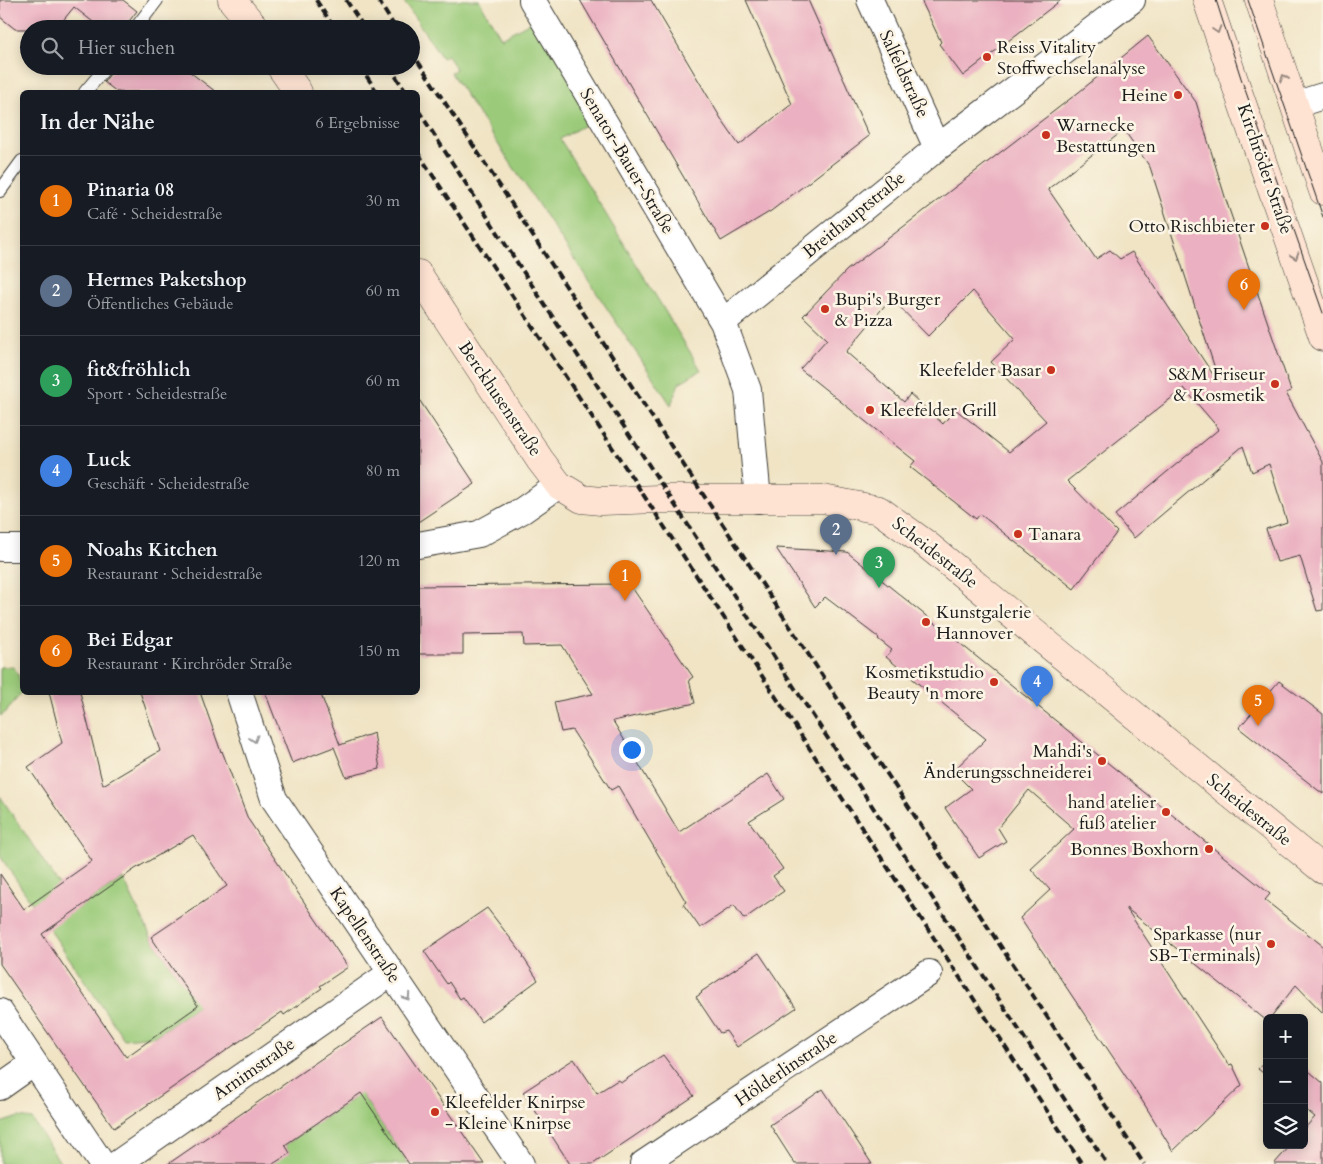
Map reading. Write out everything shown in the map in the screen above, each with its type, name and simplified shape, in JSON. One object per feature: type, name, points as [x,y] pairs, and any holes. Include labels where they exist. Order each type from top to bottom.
[{"type":"street","points":[[232,0],[249,20]]},
{"type":"street","name":"Senator-Bauer-Straße","points":[[532,0],[723,322]]},
{"type":"street","name":"Salfeldstraße","points":[[870,0],[937,148]]},
{"type":"street","name":"Breithauptstraße","points":[[723,322],[937,148],[1132,0]]},
{"type":"street","name":"Kirchröder Straße","points":[[1208,0],[1323,337]]},
{"type":"street","points":[[1259,0],[1323,191]]},
{"type":"street","points":[[286,75],[297,90]]},
{"type":"street","points":[[1294,105],[1323,96]]},
{"type":"street","name":"Berckhusenstraße","points":[[420,277],[540,460],[559,485],[582,499],[601,501]]},
{"type":"street","points":[[723,322],[748,390],[758,500]]},
{"type":"street","points":[[420,545],[480,534],[522,510],[559,485]]},
{"type":"street","name":"Scheidestraße","points":[[601,501],[823,499],[879,510],[934,551],[1323,870]]},
{"type":"street","points":[[0,548],[20,548]]},
{"type":"street","name":"Kapellenstraße","points":[[239,695],[274,799],[521,1164]]},
{"type":"street","name":"Arnimstraße","points":[[117,1164],[391,973]]},
{"type":"street","name":"Hölderlinstraße","points":[[643,1164],[929,973]]},
{"type":"street","points":[[0,1012],[102,1164]]},
{"type":"street","points":[[0,1087],[34,1063]]},
{"type":"lane","points":[[142,20],[157,0]]},
{"type":"lane","points":[[87,90],[99,75]]},
{"type":"lane","points":[[0,191],[20,165]]},
{"type":"green space","points":[[403,0],[479,0],[501,38],[541,16],[600,116],[560,139],[701,370],[679,383],[671,405],[451,73],[456,69],[448,55],[442,58],[420,25],[420,20],[416,20]]},
{"type":"green space","points":[[0,667],[13,667],[18,674],[20,694],[6,712],[0,716]]},
{"type":"green space","points":[[0,796],[76,910],[123,878],[151,937],[181,981],[204,1002],[155,1036],[124,1039],[0,856]]},
{"type":"green space","points":[[364,1088],[363,1097],[409,1164],[259,1164],[290,1153],[285,1145],[351,1100]]},
{"type":"green space","points":[[19,1117],[32,1119],[61,1164],[0,1164],[0,1123]]},
{"type":"building","points":[[0,0],[123,0],[137,11],[130,20],[91,20],[74,7],[63,20],[20,20],[20,29],[15,29],[0,17]]},
{"type":"building","points":[[580,0],[651,0],[723,122],[739,145],[792,104],[746,0],[808,0],[869,136],[771,211],[721,241]]},
{"type":"building","points":[[921,0],[1061,0],[963,76],[939,44],[941,42]]},
{"type":"building","points":[[1148,36],[1196,102],[1226,200],[1291,391],[1286,393],[1323,462],[1323,610],[1317,611],[1300,556],[1277,562],[1266,529],[1287,522],[1269,464],[1252,472],[1243,446],[1134,538],[1115,515],[1219,429],[1184,388],[1067,481],[1117,532],[1074,589],[980,514],[976,519],[910,467],[915,461],[800,369],[827,339],[803,316],[847,270],[1079,92]],"holes":[[[1124,130],[1150,167],[1218,378],[1216,379],[1132,252],[1120,259],[1110,250],[1096,259],[1048,189]],[[973,291],[1015,339],[991,362],[1046,421],[1009,452],[955,409],[943,424],[910,394],[904,402],[846,352],[891,298],[928,336]]]},
{"type":"building","points":[[109,75],[194,75],[213,90],[114,90],[104,82]]},
{"type":"building","points":[[420,401],[475,484],[420,521]]},
{"type":"building","points":[[776,548],[847,552],[1270,894],[1265,900],[1323,946],[1323,1013],[1296,985],[1273,1014],[1263,1014],[1263,1018],[1126,908],[1229,1065],[1232,1064],[1242,1085],[1173,1151],[1143,1102],[1020,918],[1050,890],[1031,869],[1074,829],[1029,790],[998,828],[1006,841],[979,858],[945,808],[971,789],[953,771],[986,739],[886,657],[892,650],[879,638],[825,597],[815,607]]},
{"type":"building","points":[[624,584],[633,589],[693,677],[689,680],[695,703],[613,721],[679,832],[768,774],[784,799],[749,821],[783,869],[773,876],[784,891],[744,919],[734,905],[700,928],[683,904],[686,902],[618,786],[611,790],[572,730],[561,732],[554,702],[593,694],[562,645],[524,646],[523,634],[463,635],[463,654],[420,654],[420,586]]},
{"type":"building","points":[[1279,681],[1323,714],[1323,794],[1239,728]]},
{"type":"building","points":[[50,695],[81,695],[103,785],[160,751],[141,695],[201,695],[221,752],[248,819],[348,967],[320,986],[322,988],[284,1015],[282,1012],[114,1128],[0,964],[0,874],[24,909],[92,861],[28,767],[62,743]],"holes":[[[193,835],[227,886],[151,937],[198,1006],[126,1057],[42,934],[135,869]]]},
{"type":"building","points":[[266,695],[321,695],[340,745],[374,733],[380,769],[346,777],[334,747],[292,763]]},
{"type":"building","points":[[487,908],[524,956],[538,980],[481,1022],[463,997],[460,999],[449,982],[447,984],[424,951]]},
{"type":"building","points":[[759,953],[796,1008],[737,1047],[726,1031],[720,1033],[696,997]]},
{"type":"building","points":[[382,1017],[484,1164],[409,1164],[361,1093],[285,1145],[290,1153],[273,1164],[168,1164]]},
{"type":"building","points":[[663,1055],[694,1096],[593,1164],[570,1164],[523,1092],[574,1059],[597,1093],[618,1080],[622,1082]]},
{"type":"building","points":[[1263,1063],[1263,1073],[1258,1069]]},
{"type":"building","points":[[1308,1070],[1323,1083],[1323,1164],[1274,1164],[1287,1149],[1308,1149],[1308,1125],[1315,1117],[1308,1111]]},
{"type":"building","points":[[823,1089],[872,1164],[795,1164],[770,1125]]},
{"type":"tram line","points":[[1216,0],[1241,78],[1323,313]]},
{"type":"tram line","points":[[1248,0],[1323,217]]},
{"type":"railway","points":[[316,0],[329,20]]},
{"type":"railway","points":[[346,0],[359,20]]},
{"type":"railway","points":[[378,0],[390,20]]},
{"type":"railway","points":[[420,65],[1144,1164]]},
{"type":"railway","points":[[366,75],[376,90]]},
{"type":"railway","points":[[395,75],[405,90]]},
{"type":"railway","points":[[420,113],[1107,1164]]},
{"type":"railway","points":[[420,156],[1082,1164]]},
{"type":"place","name":"Reiss Vitality Stoffwechselanalyse","points":[[987,57]]},
{"type":"place","name":"Heine","points":[[1178,95]]},
{"type":"place","name":"Warnecke Bestattungen","points":[[1046,135]]},
{"type":"place","name":"Otto Rischbieter","points":[[1265,226]]},
{"type":"place","name":"Bupi's Burger & Pizza","points":[[825,309]]},
{"type":"place","name":"Bei Edgar","points":[[1244,310]]},
{"type":"place","name":"Kleefelder Basar","points":[[1051,370]]},
{"type":"place","name":"S&M Friseur & Kosmetik","points":[[1275,384]]},
{"type":"place","name":"Kleefelder Grill","points":[[870,410]]},
{"type":"place","name":"Tanara","points":[[1018,534]]},
{"type":"place","name":"Hermes Paketshop","points":[[836,555]]},
{"type":"place","name":"fit&fröhlich","points":[[879,588]]},
{"type":"place","name":"Pinaria 08","points":[[625,601]]},
{"type":"place","name":"Kunstgalerie Hannover","points":[[926,622]]},
{"type":"place","name":"Kosmetikstudio Beauty 'n more","points":[[994,682]]},
{"type":"place","name":"Luck","points":[[1037,707]]},
{"type":"place","name":"Noahs Kitchen","points":[[1258,726]]},
{"type":"place","name":"Mahdi's Änderungsschneiderei","points":[[1102,761]]},
{"type":"place","name":"hand atelier fuß atelier","points":[[1166,812]]},
{"type":"place","name":"Bonnes Boxhorn","points":[[1209,849]]},
{"type":"place","name":"Sparkasse (nur SB-Terminals)","points":[[1271,944]]},
{"type":"place","name":"Kleefelder Knirpse - Kleine Knirpse","points":[[435,1112]]}]
